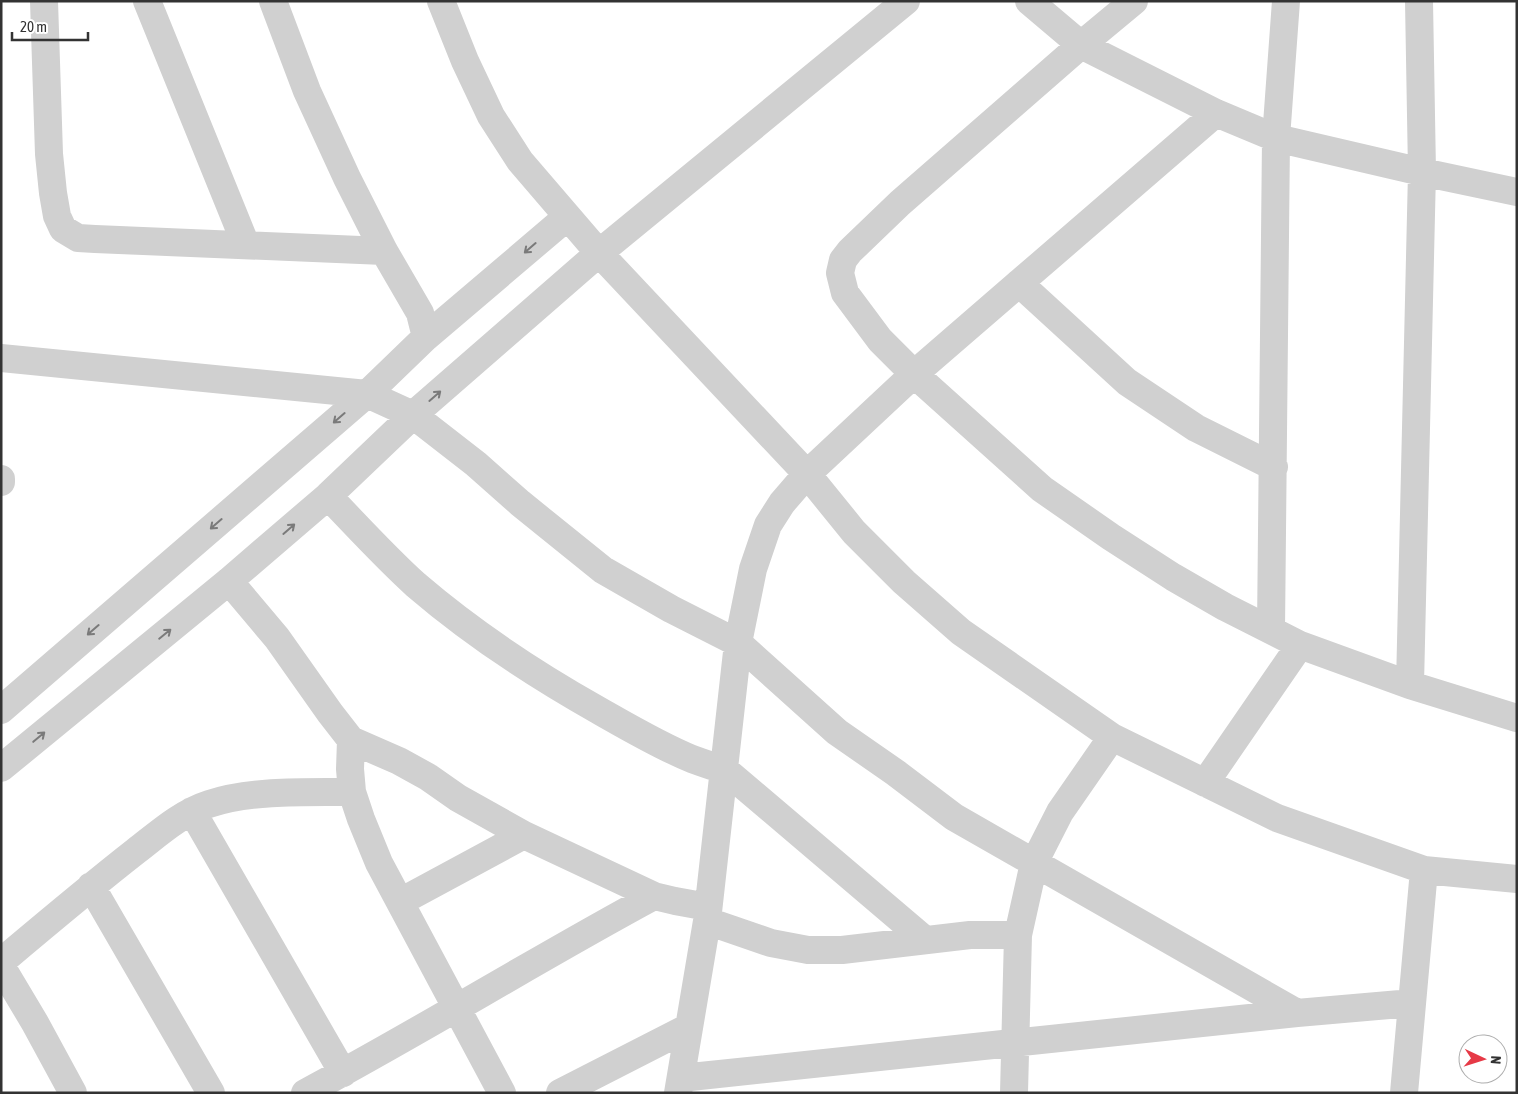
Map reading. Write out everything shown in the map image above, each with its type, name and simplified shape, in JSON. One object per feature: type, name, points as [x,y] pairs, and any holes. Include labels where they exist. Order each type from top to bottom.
[{"type":"street","points":[[44,1],[52,183],[56,216],[63,229],[78,238],[384,251]]},
{"type":"street","points":[[147,1],[246,245]]},
{"type":"street","points":[[273,1],[307,92],[384,251],[420,313],[426,337]]},
{"type":"street","points":[[441,1],[465,61],[491,116],[520,161],[599,252],[807,474],[854,532],[904,582],[954,625],[1112,737],[1277,818],[1424,870],[1517,878]]},
{"type":"street","points":[[1,768],[328,496],[413,415],[599,252],[906,1]]},
{"type":"street","points":[[1029,1],[1081,45],[1216,114],[1276,138],[1517,192]]},
{"type":"street","points":[[1134,1],[900,203],[855,245],[843,260],[840,273],[845,293],[880,340],[914,374],[1042,489],[1111,538],[1224,607],[1300,645],[1410,686],[1517,718]]},
{"type":"street","points":[[1271,630],[1276,138],[1286,1]]},
{"type":"street","points":[[1410,686],[1422,172],[1419,1]]},
{"type":"street","points":[[1216,114],[914,374],[807,474],[782,503],[768,525],[753,569],[738,643],[708,914],[679,1085],[1015,1042],[1297,1013],[1412,1004]]},
{"type":"street","points":[[1,710],[367,394],[426,337],[567,217]]},
{"type":"street","points":[[1019,283],[1127,382],[1196,428],[1274,467]]},
{"type":"street","points":[[1,358],[367,394],[413,415],[476,464],[520,503],[603,570],[671,609],[738,643],[836,732],[896,773],[954,817],[1297,1013]]},
{"type":"street","points":[[328,496],[416,585],[470,629],[526,667],[638,733],[691,759],[725,770],[925,940]]},
{"type":"street","points":[[228,581],[277,638],[351,740],[399,761],[428,777],[458,798],[524,835],[654,896],[708,914],[771,943],[808,950],[842,950],[970,935],[1018,935]]},
{"type":"street","points":[[1205,783],[1300,645]]},
{"type":"street","points":[[1014,1093],[1018,935],[1034,863],[1060,812],[1112,737]]},
{"type":"street","points":[[351,740],[350,769],[352,792],[361,819],[400,902],[502,1093]]},
{"type":"street","points":[[1,962],[91,886],[171,824],[192,811],[207,804],[247,796],[304,792],[352,792]]},
{"type":"street","points":[[192,811],[343,1073]]},
{"type":"street","points":[[400,902],[524,835]]},
{"type":"street","points":[[1404,1093],[1424,870]]},
{"type":"street","points":[[91,886],[211,1093]]},
{"type":"street","points":[[305,1093],[457,1008],[587,932],[654,896]]},
{"type":"street","points":[[1,966],[73,1093]]},
{"type":"street","points":[[560,1093],[689,1027]]}]
